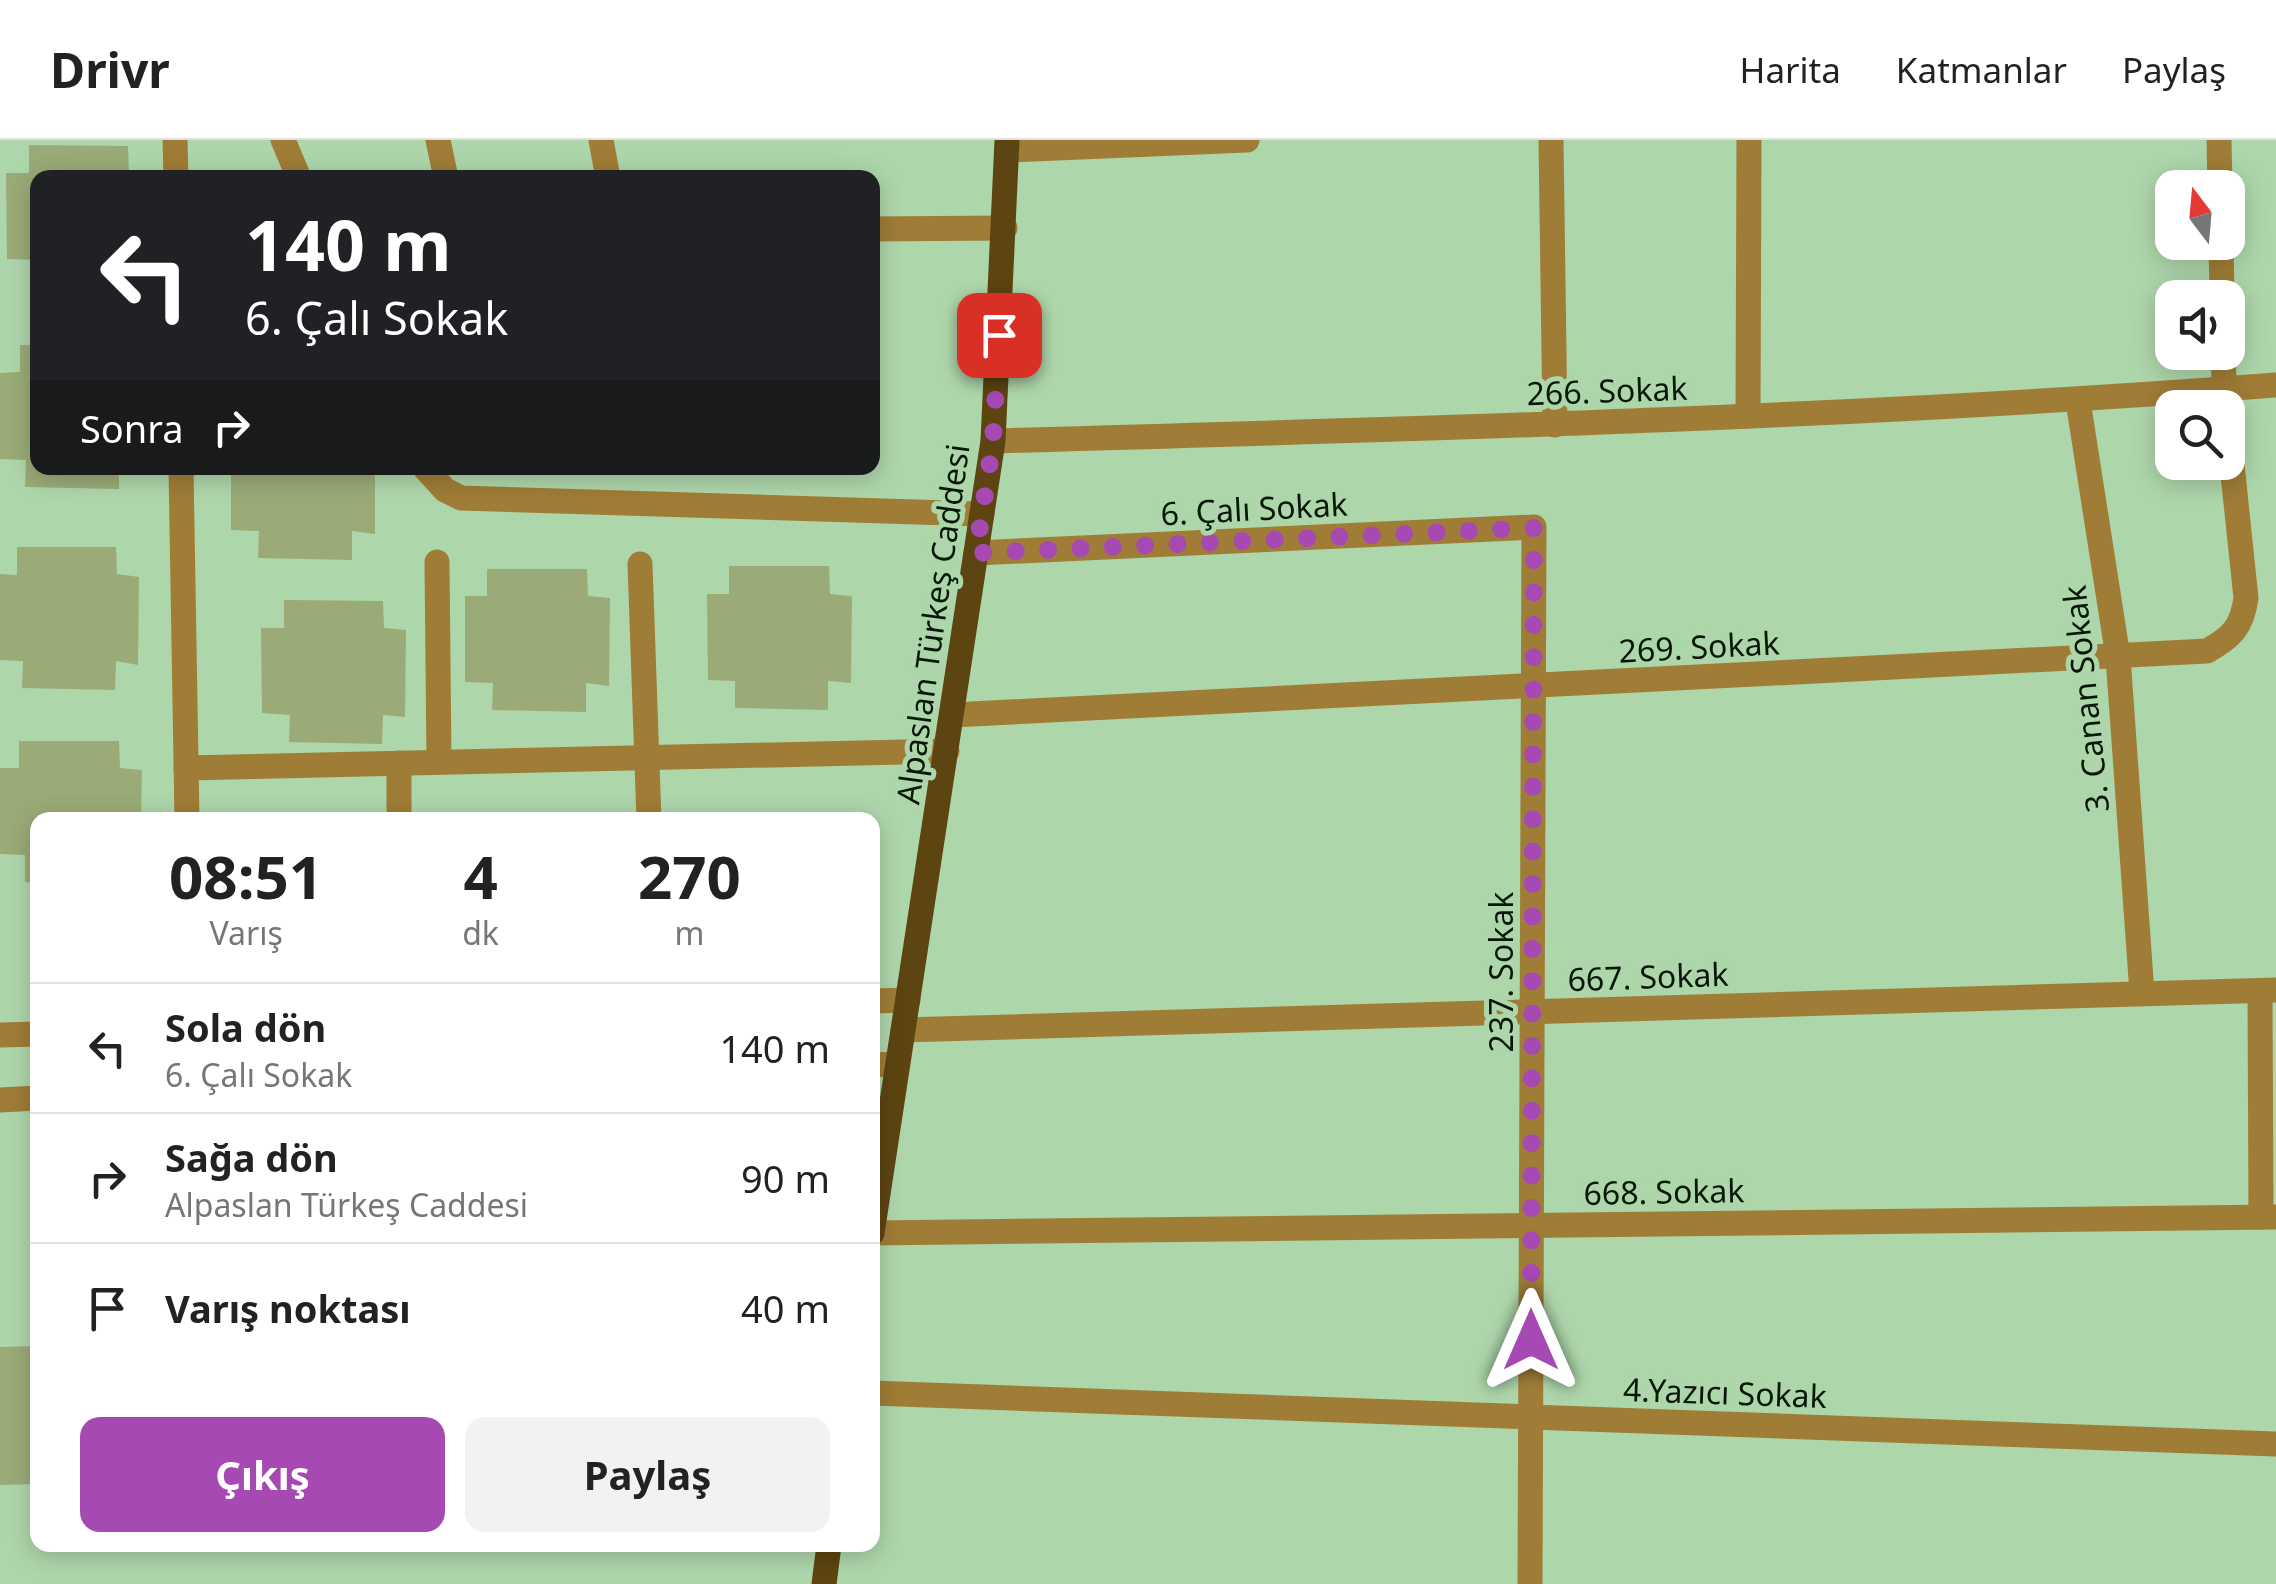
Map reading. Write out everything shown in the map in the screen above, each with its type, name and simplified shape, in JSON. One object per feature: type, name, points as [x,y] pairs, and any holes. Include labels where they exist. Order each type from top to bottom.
[{"type":"main road","name":"Alpaslan Türkeş Caddesi","points":[[880,1120],[884,1064],[903,1030],[908,1000],[993,442],[1007,145]]},
{"type":"main road","points":[[824,1584],[829,1552]]},
{"type":"street","points":[[176,140],[176,170]]},
{"type":"street","points":[[283,140],[296,170]]},
{"type":"street","points":[[438,140],[444,170]]},
{"type":"street","points":[[601,140],[607,170]]},
{"type":"street","points":[[1007,145],[1247,140]]},
{"type":"street","points":[[1550,140],[1554,425]]},
{"type":"street","points":[[1748,416],[1749,140]]},
{"type":"street","points":[[2219,140],[2220,170]]},
{"type":"street","points":[[880,229],[1005,228]]},
{"type":"street","name":"266. Sokak","points":[[2245,393],[2276,385]]},
{"type":"street","name":"266. Sokak","points":[[993,442],[1554,425],[2155,399]]},
{"type":"street","name":"3. Canan Sokak","points":[[2078,401],[2118,657],[2142,993]]},
{"type":"street","points":[[181,475],[187,812]]},
{"type":"street","points":[[431,475],[445,490],[461,498],[982,514]]},
{"type":"street","name":"269. Sokak","points":[[952,715],[2206,651],[2232,637],[2243,620],[2246,598],[2234,480]]},
{"type":"street","name":"6. Çalı Sokak","points":[[976,553],[1534,528]]},
{"type":"street","name":"237. Sokak","points":[[1530,1584],[1534,528]]},
{"type":"street","points":[[437,562],[439,762]]},
{"type":"street","points":[[640,564],[649,812]]},
{"type":"street","points":[[186,768],[947,751]]},
{"type":"street","points":[[399,764],[399,812]]},
{"type":"street","points":[[2268,991],[2268,1217]]},
{"type":"street","name":"667. Sokak","points":[[903,1030],[2268,991]]},
{"type":"street","points":[[880,1001],[908,1000]]},
{"type":"street","points":[[0,1035],[30,1034]]},
{"type":"street","points":[[0,1100],[30,1098]]},
{"type":"street","name":"668. Sokak","points":[[880,1233],[2268,1217]]},
{"type":"street","name":"4.Yazıcı Sokak","points":[[880,1394],[2276,1444]]},
{"type":"building","points":[[29,145],[128,146],[129,170],[30,170],[30,260],[7,259],[6,173],[29,173]]},
{"type":"building","points":[[20,345],[30,345],[30,475],[119,475],[119,489],[25,487],[26,460],[0,459],[0,373],[20,372]]},
{"type":"building","points":[[231,475],[375,475],[375,534],[352,531],[352,560],[258,558],[259,531],[231,530]]},
{"type":"building","points":[[17,547],[116,547],[117,574],[139,577],[138,665],[116,661],[115,690],[22,688],[23,661],[0,660],[0,574],[17,575]]},
{"type":"building","points":[[729,566],[829,566],[830,594],[852,596],[851,683],[828,681],[828,710],[735,708],[735,681],[708,680],[707,594],[729,594]]},
{"type":"building","points":[[487,569],[587,569],[588,596],[610,598],[609,686],[586,683],[586,712],[492,710],[493,683],[465,682],[465,596],[487,596]]},
{"type":"building","points":[[284,600],[383,601],[384,628],[406,630],[405,717],[383,715],[382,744],[289,742],[290,715],[262,713],[261,628],[284,628]]},
{"type":"building","points":[[19,741],[119,741],[120,768],[142,770],[141,812],[30,812],[30,882],[25,882],[25,855],[0,854],[0,768],[19,768]]},
{"type":"building","points":[[30,1346],[30,1484],[0,1485],[0,1347]]},
{"type":"route","points":[[999,335],[993,442],[976,553],[1534,528],[1531,1340]]}]
